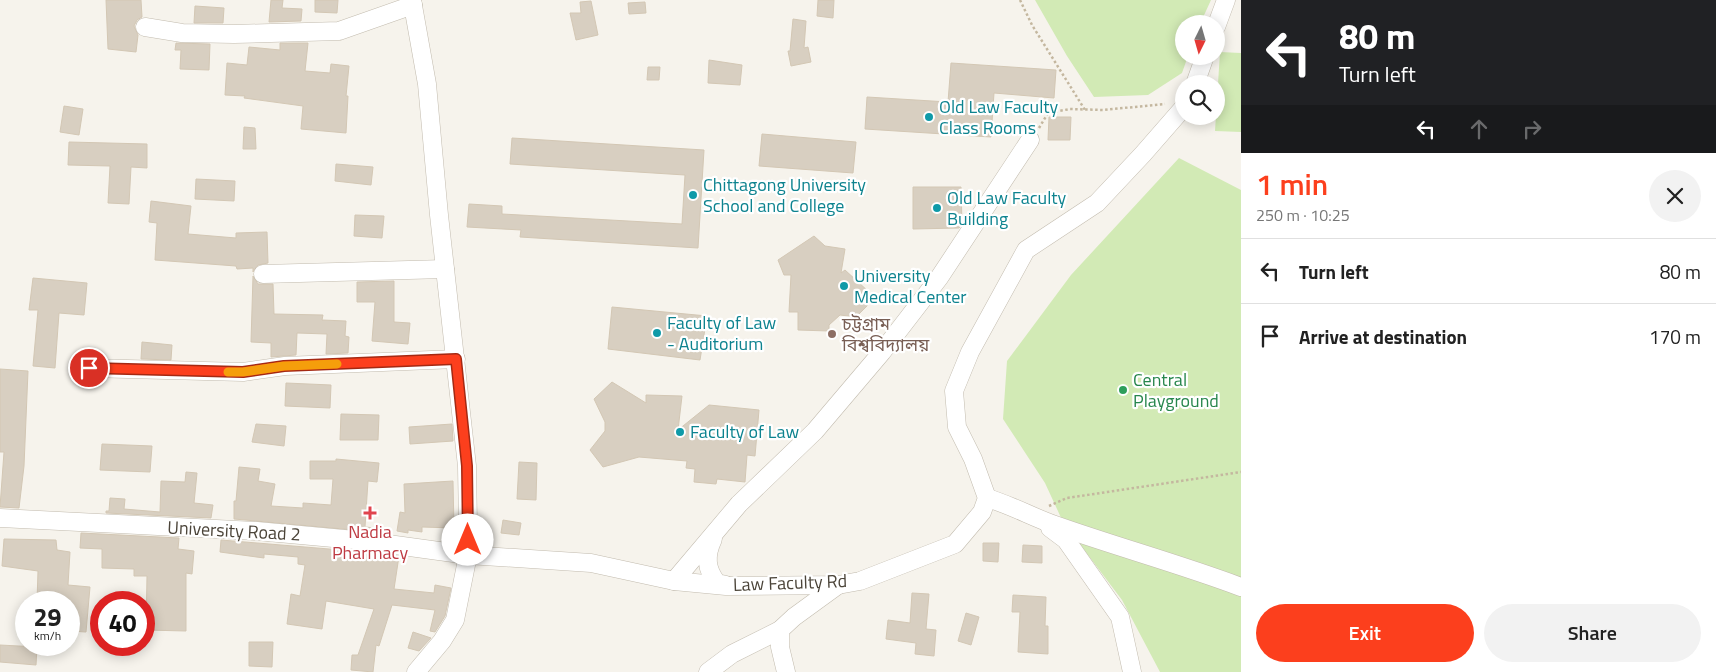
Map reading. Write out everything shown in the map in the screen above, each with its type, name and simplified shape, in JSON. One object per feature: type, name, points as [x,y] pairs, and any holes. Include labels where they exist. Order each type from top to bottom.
[{"type":"street","points":[[1220,15],[1226,0]]},
{"type":"street","points":[[145,27],[182,33],[234,34],[340,30],[412,3],[427,84],[467,466],[468,555],[455,620],[442,641],[416,672]]},
{"type":"street","points":[[987,498],[973,459],[957,427],[954,391],[970,352],[1026,250],[1097,203],[1175,117]]},
{"type":"street","points":[[674,582],[739,504],[816,432],[882,352],[939,278],[1030,140]]},
{"type":"street","points":[[263,274],[445,269]]},
{"type":"street","points":[[89,368],[243,372],[284,366],[456,359]]},
{"type":"street","points":[[987,498],[1032,514],[1066,540],[1120,617],[1132,672]]},
{"type":"street","points":[[987,498],[1013,506],[1052,524],[1189,568],[1241,587]]},
{"type":"street","name":"Law Faculty Rd","points":[[468,555],[591,563],[674,582],[726,586],[838,586],[860,581],[955,544],[982,512],[987,498]]},
{"type":"street","name":"University Road 2","points":[[0,518],[258,531],[366,541],[468,555]]},
{"type":"street","points":[[717,530],[709,550],[708,568],[717,583],[726,586]]},
{"type":"street","points":[[708,672],[732,654],[780,630],[794,617],[838,586]]},
{"type":"street","points":[[780,630],[780,647],[786,672]]},
{"type":"path","points":[[1020,0],[1032,26],[1084,110]]},
{"type":"path","points":[[1030,140],[1048,113],[1166,104]]},
{"type":"path","points":[[1032,514],[1067,498],[1241,472]]},
{"type":"green space","points":[[1035,0],[1211,0],[1204,15],[1175,15],[1175,65],[1185,65],[1182,73],[1175,75],[1175,78],[1148,95],[1094,97],[1067,56]]},
{"type":"green space","points":[[1225,52],[1241,53],[1241,132],[1215,131],[1215,125],[1225,125],[1225,75],[1219,75],[1219,65],[1225,65]]},
{"type":"green space","name":"Central Playground","points":[[1179,158],[1241,190],[1241,672],[1160,672],[1122,600],[1063,522],[1045,483],[1003,419],[1007,361],[1071,275]]},
{"type":"building","points":[[106,0],[141,0],[142,17],[137,20],[134,26],[138,35],[136,52],[108,49]]},
{"type":"building","points":[[271,0],[283,0],[282,8],[302,9],[301,21],[269,22]]},
{"type":"building","points":[[315,0],[338,0],[337,13],[315,12]]},
{"type":"building","points":[[818,0],[834,0],[833,18],[817,16]]},
{"type":"building","points":[[591,1],[598,35],[576,40],[570,13],[581,13],[580,2]]},
{"type":"building","points":[[645,2],[646,13],[629,14],[628,3]]},
{"type":"building","points":[[195,6],[224,8],[223,23],[194,23]]},
{"type":"building","points":[[793,19],[806,21],[804,48],[808,47],[811,62],[791,66],[788,51],[790,51]]},
{"type":"building","points":[[176,43],[210,44],[209,70],[180,69],[181,50],[175,50]]},
{"type":"building","points":[[280,43],[308,43],[305,71],[330,73],[331,64],[349,66],[346,96],[348,96],[346,133],[301,129],[303,106],[244,98],[245,96],[225,95],[227,63],[247,65],[249,47],[280,50]]},
{"type":"building","points":[[709,60],[742,65],[740,85],[708,83]]},
{"type":"building","points":[[951,63],[1056,70],[1054,98],[994,93],[991,137],[865,129],[867,97],[948,102]]},
{"type":"building","points":[[648,67],[660,67],[659,80],[647,80]]},
{"type":"building","points":[[64,106],[83,109],[79,135],[60,132]]},
{"type":"building","points":[[1049,117],[1071,117],[1070,140],[1048,140]]},
{"type":"building","points":[[244,127],[255,128],[256,149],[243,149]]},
{"type":"building","points":[[762,134],[856,142],[853,173],[759,166]]},
{"type":"building","name":"Chittagong University School and College","points":[[512,138],[704,150],[698,248],[520,237],[521,230],[467,227],[469,204],[502,206],[502,214],[682,224],[685,175],[510,164]]},
{"type":"building","points":[[69,142],[147,144],[147,168],[131,167],[129,204],[108,203],[110,166],[68,165]]},
{"type":"building","points":[[336,164],[373,167],[371,185],[335,181]]},
{"type":"building","points":[[196,179],[235,181],[234,201],[195,199]]},
{"type":"building","name":"Old Law Faculty Building","points":[[913,187],[961,187],[962,225],[959,228],[913,229]]},
{"type":"building","points":[[151,201],[191,206],[188,234],[236,238],[236,233],[267,232],[268,263],[258,265],[253,272],[253,268],[237,269],[236,266],[155,260],[157,223],[149,222]]},
{"type":"building","points":[[355,215],[384,216],[382,238],[354,236]]},
{"type":"building","name":"University Medical Center","points":[[814,236],[825,246],[845,249],[841,273],[845,270],[869,292],[867,306],[856,317],[840,315],[829,325],[829,331],[798,330],[798,312],[789,312],[791,275],[784,275],[778,260]]},
{"type":"building","points":[[253,276],[258,284],[273,284],[274,314],[323,315],[322,320],[346,321],[345,336],[349,337],[348,353],[326,354],[327,334],[297,333],[296,355],[271,357],[271,343],[251,342]]},
{"type":"building","points":[[33,278],[87,283],[84,315],[59,313],[55,368],[33,366],[38,310],[29,310]]},
{"type":"building","points":[[394,281],[394,322],[410,323],[408,344],[372,341],[375,302],[357,302],[357,282]]},
{"type":"building","name":"Faculty of Law - Auditorium","points":[[612,307],[707,316],[700,360],[608,349]]},
{"type":"building","points":[[142,342],[172,345],[171,360],[141,359]]},
{"type":"building","points":[[0,369],[28,371],[24,466],[19,508],[0,507],[4,452],[0,452]]},
{"type":"building","name":"Faculty of Law","points":[[612,382],[646,403],[646,395],[682,396],[678,430],[709,405],[759,410],[755,456],[747,455],[745,482],[717,479],[716,484],[694,482],[695,469],[686,468],[687,461],[639,457],[603,467],[590,450],[605,431],[605,422],[594,399]]},
{"type":"building","points":[[286,383],[331,385],[330,408],[285,406]]},
{"type":"building","points":[[341,414],[379,415],[378,440],[340,440]]},
{"type":"building","points":[[256,424],[286,426],[284,446],[252,442]]},
{"type":"building","points":[[452,424],[453,441],[410,444],[409,427]]},
{"type":"building","points":[[102,444],[152,446],[150,472],[100,470]]},
{"type":"building","points":[[336,459],[379,463],[377,482],[368,481],[365,527],[376,528],[376,532],[234,519],[234,501],[236,501],[239,467],[260,469],[258,481],[275,484],[271,506],[303,508],[303,503],[331,505],[333,479],[310,479],[310,461],[336,461]]},
{"type":"building","points":[[519,462],[537,463],[536,500],[517,499]]},
{"type":"building","points":[[186,472],[197,473],[194,503],[213,505],[211,518],[106,513],[106,511],[109,511],[110,498],[125,499],[124,509],[160,512],[161,481],[185,482]]},
{"type":"building","points":[[453,481],[454,528],[422,527],[422,532],[408,530],[408,533],[397,531],[400,512],[405,513],[404,484]]},
{"type":"building","points":[[503,520],[521,523],[519,535],[501,533]]},
{"type":"building","points":[[81,533],[179,538],[178,549],[194,551],[192,574],[186,573],[186,631],[155,630],[155,591],[147,591],[147,576],[134,576],[134,569],[102,568],[102,549],[80,548]]},
{"type":"building","points":[[4,539],[56,540],[57,550],[70,552],[68,585],[90,587],[86,632],[80,632],[80,591],[37,591],[38,571],[2,566]]},
{"type":"building","points":[[221,540],[399,556],[394,589],[434,593],[435,585],[451,588],[445,616],[435,632],[430,631],[435,610],[392,605],[379,646],[376,645],[373,672],[351,670],[352,655],[358,655],[374,609],[326,601],[322,629],[287,624],[291,594],[300,596],[305,565],[298,564],[298,557],[264,554],[264,558],[220,552]]},
{"type":"building","points":[[983,543],[999,543],[998,562],[983,561]]},
{"type":"building","points":[[1023,545],[1042,546],[1042,563],[1022,562]]},
{"type":"building","points":[[912,593],[929,594],[926,629],[936,630],[934,656],[915,654],[916,643],[886,639],[888,620],[910,623]]},
{"type":"building","points":[[1013,595],[1046,597],[1045,626],[1048,626],[1048,654],[1018,652],[1020,612],[1012,612]]},
{"type":"building","points":[[966,613],[979,617],[971,645],[958,641]]},
{"type":"building","points":[[413,632],[431,638],[419,651],[408,648]]},
{"type":"building","points":[[249,642],[273,642],[272,667],[249,666]]},
{"type":"building","points":[[0,645],[15,646],[15,656],[36,656],[36,665],[0,662]]},
{"type":"slow traffic","points":[[228,372],[243,372],[284,366],[337,364]]},
{"type":"place","name":"Old Law Faculty Class Rooms","points":[[929,117]]},
{"type":"place","name":"Chittagong University School and College","points":[[693,195]]},
{"type":"place","name":"Old Law Faculty Building","points":[[937,208]]},
{"type":"place","name":"University Medical Center","points":[[844,286]]},
{"type":"place","name":"Faculty of Law - Auditorium","points":[[657,333]]},
{"type":"place","name":"চট্টগ্রাম বিশ্ববিদ্যালয়","points":[[832,334]]},
{"type":"place","name":"Central Playground","points":[[1123,390]]},
{"type":"place","name":"Faculty of Law","points":[[680,432]]},
{"type":"place","name":"Nadia Pharmacy","points":[[370,513]]},
{"type":"route","points":[[89,368],[243,372],[284,366],[456,359],[467,466],[468,540]]}]
